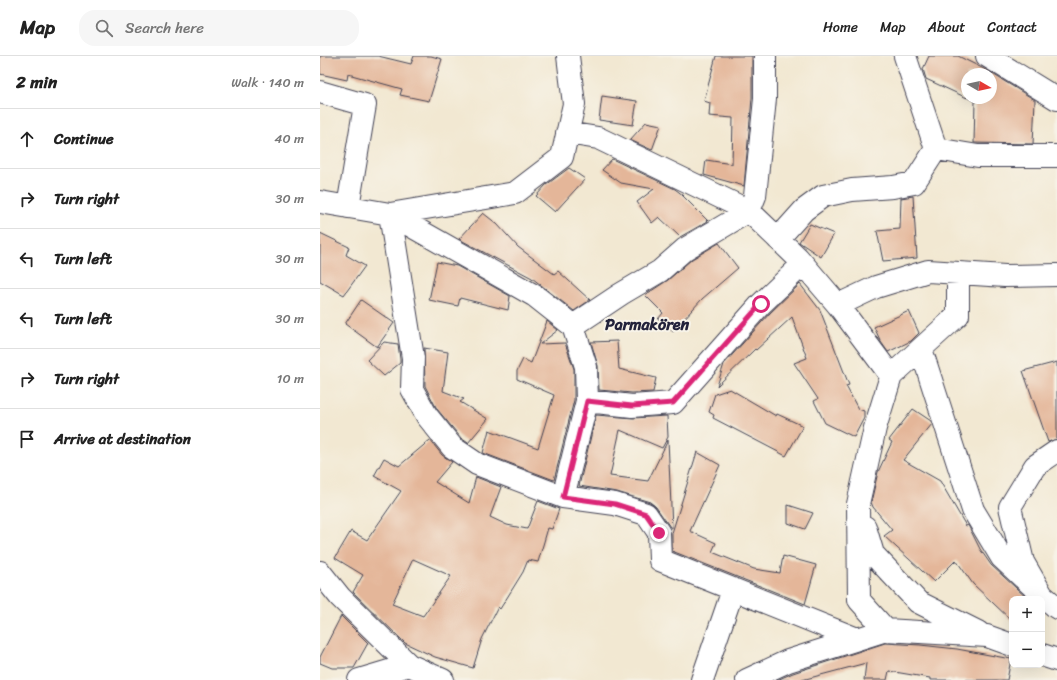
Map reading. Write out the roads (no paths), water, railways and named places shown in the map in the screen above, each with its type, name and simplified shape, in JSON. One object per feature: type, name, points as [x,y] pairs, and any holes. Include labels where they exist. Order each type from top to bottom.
[{"type":"street","points":[[320,202],[390,214],[515,193],[562,157],[574,104],[568,56]]},
{"type":"street","points":[[573,326],[621,294],[660,271],[685,249],[749,211],[755,196],[765,99],[765,56]]},
{"type":"street","points":[[905,56],[936,149]]},
{"type":"street","points":[[987,56],[1056,98]]},
{"type":"street","points":[[320,92],[365,105],[348,207]]},
{"type":"street","points":[[567,133],[598,138],[749,211],[803,264],[838,305],[891,376]]},
{"type":"street","points":[[778,239],[804,210],[823,196],[852,190],[893,187],[914,183],[936,149]]},
{"type":"street","points":[[936,149],[978,156],[1057,156]]},
{"type":"street","points":[[390,214],[536,296],[573,326],[586,367],[587,401],[563,497]]},
{"type":"street","points":[[390,214],[413,358],[412,389],[427,416],[452,447],[477,464],[563,497],[615,504],[646,514],[659,533],[660,560],[857,639]]},
{"type":"street","points":[[587,401],[632,406],[673,403],[761,304],[803,264]]},
{"type":"street","points":[[838,305],[876,287],[928,271],[1005,276],[1057,275]]},
{"type":"street","points":[[886,630],[859,600],[858,504],[874,428],[891,376],[958,316],[958,273]]},
{"type":"street","points":[[921,349],[973,510],[1002,558],[1047,601]]},
{"type":"street","points":[[1047,601],[1023,562],[1010,507],[1035,466],[1057,451]]},
{"type":"street","points":[[1035,466],[1057,458]]},
{"type":"street","points":[[858,504],[873,554],[918,602],[987,636],[1009,644]]},
{"type":"street","points":[[320,572],[340,597],[409,665],[443,680]]},
{"type":"street","points":[[702,680],[733,590]]},
{"type":"street","points":[[747,680],[788,661],[886,630],[987,636]]},
{"type":"street","points":[[1045,656],[1057,660]]},
{"type":"street","points":[[359,680],[409,665]]},
{"type":"district","name":"Parmakören","points":[[647,324]]}]
